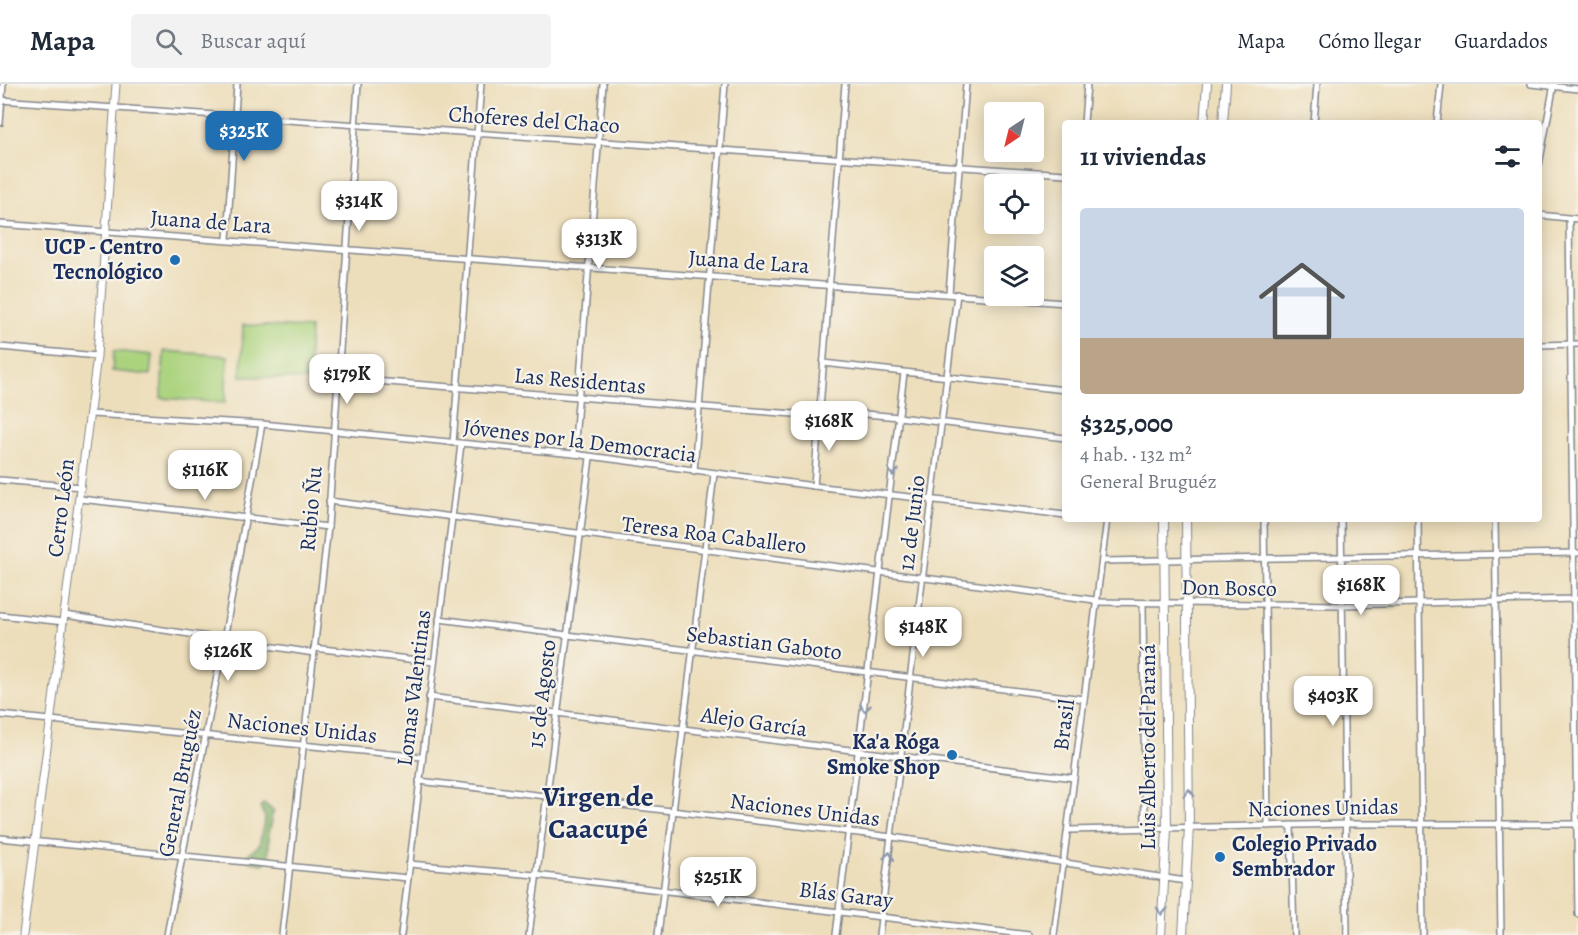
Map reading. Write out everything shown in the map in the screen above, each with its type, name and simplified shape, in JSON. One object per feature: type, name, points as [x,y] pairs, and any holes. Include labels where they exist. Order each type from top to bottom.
[{"type":"main road","points":[[1204,120],[1207,84]]},
{"type":"main road","points":[[1223,120],[1226,84]]},
{"type":"main road","name":"Luis Alberto del Paraná","points":[[1161,935],[1167,830],[1167,603],[1164,522]]},
{"type":"main road","points":[[1183,935],[1189,827],[1186,522]]},
{"type":"street","points":[[0,123],[3,84]]},
{"type":"street","name":"Cerro León","points":[[22,935],[98,356],[116,84]]},
{"type":"street","points":[[227,239],[237,84]]},
{"type":"street","name":"Rubio Ñu","points":[[282,935],[328,527],[358,84]]},
{"type":"street","points":[[453,443],[481,84]]},
{"type":"street","points":[[574,454],[603,84]]},
{"type":"street","points":[[694,471],[725,84]]},
{"type":"street","points":[[814,486],[845,84]]},
{"type":"street","points":[[949,293],[966,84]]},
{"type":"street","points":[[1084,120],[1087,84]]},
{"type":"street","points":[[1314,120],[1317,84]]},
{"type":"street","points":[[1437,120],[1441,84]]},
{"type":"street","points":[[1531,84],[1578,88]]},
{"type":"street","points":[[1542,149],[1554,85]]},
{"type":"street","name":"Choferes del Chaco","points":[[1,100],[1062,174]]},
{"type":"street","points":[[1542,215],[1578,219]]},
{"type":"street","points":[[1569,219],[1577,599],[1578,914]]},
{"type":"street","name":"Juana de Lara","points":[[0,224],[106,230],[1062,303]]},
{"type":"street","name":"12 de Junio","points":[[879,935],[957,294]]},
{"type":"street","points":[[1542,345],[1578,344]]},
{"type":"street","points":[[0,347],[98,356]]},
{"type":"street","points":[[823,363],[1062,390]]},
{"type":"street","name":"12 de Junio","points":[[836,935],[860,753],[904,373]]},
{"type":"street","name":"Las Residentas","points":[[337,378],[698,407],[899,417],[1062,438]]},
{"type":"street","name":"Jóvenes por la Democracia","points":[[91,414],[262,424],[574,454],[714,474],[1062,515]]},
{"type":"street","name":"General Bruguéz","points":[[167,935],[224,640],[262,424]]},
{"type":"street","name":"Lomas Valentinas","points":[[401,935],[461,444]]},
{"type":"street","name":"15 de Agosto","points":[[529,935],[590,458]]},
{"type":"street","points":[[658,935],[714,474]]},
{"type":"street","points":[[0,480],[82,487]]},
{"type":"street","points":[[80,499],[328,527]]},
{"type":"street","name":"Teresa Roa Caballero","points":[[329,501],[1095,601]]},
{"type":"street","name":"Brasil","points":[[1054,935],[1107,522]]},
{"type":"street","points":[[1264,522],[1268,826]]},
{"type":"street","points":[[1341,522],[1347,935]]},
{"type":"street","points":[[1418,522],[1423,935]]},
{"type":"street","points":[[1495,522],[1501,935]]},
{"type":"street","points":[[1102,561],[1576,553]]},
{"type":"street","name":"Don Bosco","points":[[1095,601],[1188,605],[1343,605],[1577,599]]},
{"type":"street","points":[[1143,603],[1145,831]]},
{"type":"street","points":[[0,615],[64,619],[314,651],[434,662]]},
{"type":"street","name":"Sebastian Gaboto","points":[[439,619],[1084,699]]},
{"type":"street","name":"Alejo García","points":[[429,697],[860,753],[1074,778]]},
{"type":"street","name":"Naciones Unidas","points":[[0,715],[422,757]]},
{"type":"street","name":"Naciones Unidas","points":[[419,781],[849,831],[1164,880],[1186,881]]},
{"type":"street","name":"Naciones Unidas","points":[[1068,830],[1145,831],[1189,827],[1346,824],[1577,824]]},
{"type":"street","points":[[1291,825],[1294,935]]},
{"type":"street","points":[[0,838],[408,878]]},
{"type":"street","name":"Blás Garay","points":[[409,864],[536,875],[1029,935]]},
{"type":"green space","points":[[243,325],[310,328],[308,380],[241,376]]},
{"type":"green space","points":[[114,351],[152,355],[150,375],[112,371]]},
{"type":"green space","points":[[164,351],[228,356],[225,403],[161,398]]},
{"type":"green space","points":[[264,803],[274,812],[269,832],[269,858],[263,864],[251,862],[246,856],[259,845],[265,818],[260,807]]},
{"type":"place","name":"UCP - Centro Tecnológico","points":[[175,260]]},
{"type":"place","name":"Ka'a Róga Smoke Shop","points":[[952,755]]},
{"type":"place","name":"Colegio Privado Sembrador","points":[[1220,857]]},
{"type":"district","name":"Virgen de Caacupé","points":[[598,813]]}]
